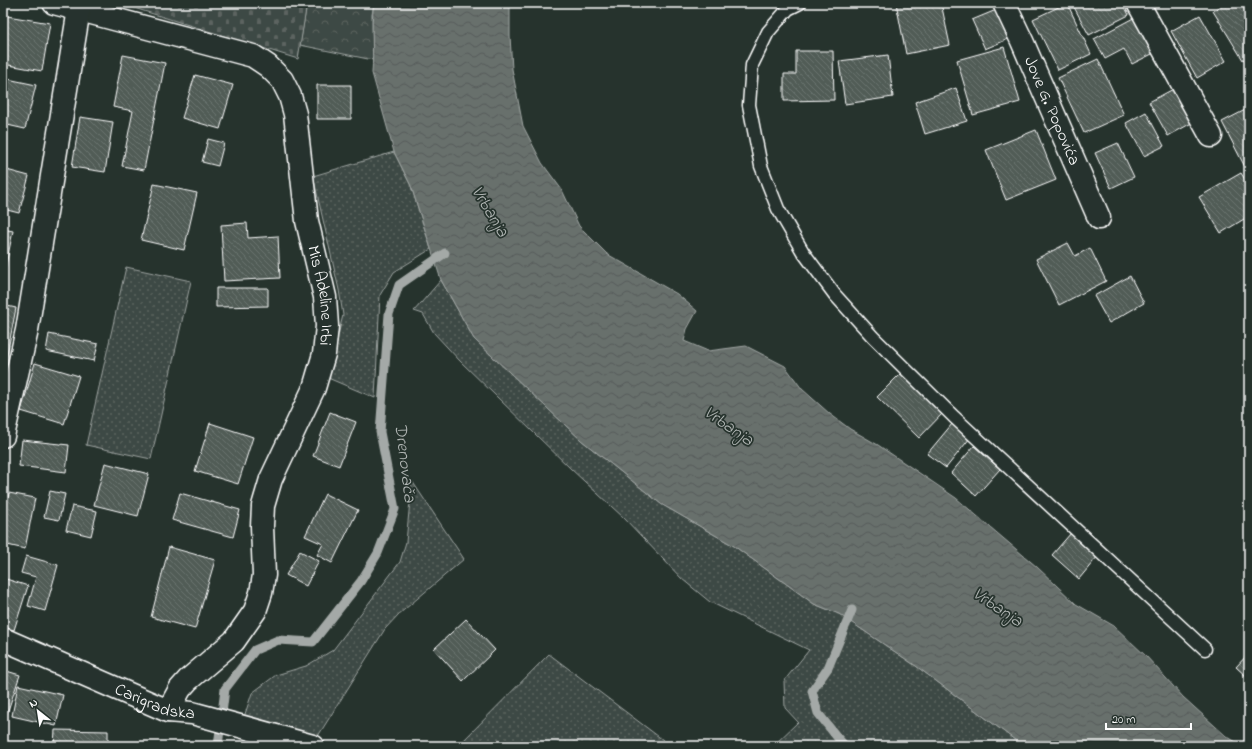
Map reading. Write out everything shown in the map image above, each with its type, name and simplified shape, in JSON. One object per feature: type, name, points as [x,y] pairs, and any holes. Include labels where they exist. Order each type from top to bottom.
[{"type":"street","name":"Mis Adeline Irbi","points":[[54,3],[253,56],[268,66],[282,80],[290,96],[295,114],[307,221],[325,297],[327,326],[324,354],[314,388],[271,479],[264,506],[262,526],[264,575],[261,592],[255,611],[234,641],[188,680],[180,689],[168,711]]},
{"type":"street","name":"Jove G. Popovića","points":[[1004,3],[1099,218]]},
{"type":"street","points":[[1138,3],[1211,136]]},
{"type":"street","points":[[3,436],[27,330],[79,9]]},
{"type":"street","name":"Carigradska","points":[[3,639],[168,711],[192,713],[313,746]]},
{"type":"lane","points":[[800,3],[788,9],[768,32],[752,65],[749,105],[761,166],[778,209],[803,252],[835,295],[873,337],[954,417],[1205,649]]},
{"type":"green space","points":[[118,3],[307,3],[298,59]]},
{"type":"green space","points":[[307,3],[374,3],[372,15],[373,60],[300,45]]},
{"type":"green space","points":[[394,152],[411,186],[431,249],[394,272],[380,295],[375,398],[328,378],[343,315],[339,290],[313,176]]},
{"type":"green space","points":[[126,267],[191,281],[151,459],[86,445]]},
{"type":"green space","points":[[441,280],[474,339],[581,440],[661,504],[734,546],[814,604],[839,614],[916,666],[1023,746],[773,746],[798,722],[785,708],[784,681],[809,650],[710,602],[682,579],[624,518],[571,469],[460,361],[434,333],[423,314],[414,311]]},
{"type":"green space","points":[[412,481],[464,559],[398,615],[385,629],[313,744],[243,720],[252,693],[276,675],[306,666],[333,650],[400,562],[406,542]]},
{"type":"green space","points":[[549,654],[671,746],[458,746]]},
{"type":"water","name":"Vrbanja","points":[[374,3],[510,3],[512,69],[523,126],[542,163],[562,190],[579,226],[607,254],[677,294],[697,311],[687,329],[684,341],[708,351],[746,346],[785,366],[802,389],[830,414],[850,429],[878,445],[956,498],[1037,567],[1076,604],[1114,626],[1146,656],[1183,697],[1226,736],[1243,746],[1023,746],[916,666],[839,614],[814,604],[734,546],[661,504],[581,440],[474,339],[441,280],[411,186],[394,152],[372,73],[372,20]]},
{"type":"building","points":[[896,3],[941,3],[950,45],[906,54]]},
{"type":"building","points":[[1067,3],[1091,54],[1058,70],[1033,19]]},
{"type":"building","points":[[1082,3],[1123,3],[1129,15],[1089,35],[1074,7]]},
{"type":"building","points":[[1226,3],[1249,3],[1249,56],[1243,60],[1213,11]]},
{"type":"building","points":[[1001,8],[1013,37],[985,49],[972,20]]},
{"type":"building","points":[[1139,15],[1158,51],[1132,64],[1124,49],[1105,59],[1094,39]]},
{"type":"building","points":[[1200,15],[1226,61],[1197,78],[1171,31]]},
{"type":"building","points":[[7,16],[50,23],[42,71],[3,64],[3,40]]},
{"type":"building","points":[[1004,47],[1020,102],[973,115],[957,60]]},
{"type":"building","points":[[796,51],[833,51],[834,100],[784,101],[784,74],[796,74]]},
{"type":"building","points":[[123,55],[165,63],[144,170],[122,166],[133,111],[113,107]]},
{"type":"building","points":[[888,55],[893,97],[845,104],[839,61]]},
{"type":"building","points":[[1098,59],[1124,115],[1084,133],[1058,78]]},
{"type":"building","points":[[195,75],[233,85],[220,129],[182,118]]},
{"type":"building","points":[[3,78],[36,85],[25,129],[3,124]]},
{"type":"building","points":[[317,85],[351,85],[351,119],[317,119]]},
{"type":"building","points":[[1179,86],[1197,120],[1168,136],[1149,102]]},
{"type":"building","points":[[956,88],[967,121],[925,134],[915,102]]},
{"type":"building","points":[[1249,108],[1249,165],[1245,167],[1222,122]]},
{"type":"building","points":[[1146,112],[1164,146],[1144,156],[1126,123]]},
{"type":"building","points":[[80,117],[113,122],[105,172],[72,167]]},
{"type":"building","points":[[1036,130],[1056,180],[1006,200],[986,150]]},
{"type":"building","points":[[208,139],[224,143],[218,166],[202,162]]},
{"type":"building","points":[[1118,143],[1134,177],[1111,188],[1095,153]]},
{"type":"building","points":[[3,169],[29,176],[19,213],[3,209]]},
{"type":"building","points":[[1241,173],[1249,186],[1249,216],[1221,233],[1199,197]]},
{"type":"building","points":[[154,184],[197,193],[184,250],[141,240]]},
{"type":"building","points":[[247,223],[248,238],[278,236],[280,278],[224,281],[221,225]]},
{"type":"building","points":[[3,229],[13,231],[5,270],[3,269]]},
{"type":"building","points":[[1068,243],[1075,256],[1090,248],[1106,281],[1059,305],[1036,259]]},
{"type":"building","points":[[1130,276],[1144,303],[1109,323],[1094,296]]},
{"type":"building","points":[[216,288],[268,288],[268,306],[216,307]]},
{"type":"building","points":[[3,305],[16,308],[6,360],[3,359]]},
{"type":"building","points":[[49,334],[98,344],[94,361],[46,351]]},
{"type":"building","points":[[35,363],[79,376],[64,424],[21,411]]},
{"type":"building","points":[[902,372],[943,413],[919,438],[877,397]]},
{"type":"building","points":[[330,412],[356,422],[339,466],[313,456]]},
{"type":"building","points":[[210,423],[253,437],[238,484],[195,471]]},
{"type":"building","points":[[952,424],[970,438],[946,468],[927,454]]},
{"type":"building","points":[[22,440],[69,445],[66,472],[19,466]]},
{"type":"building","points":[[974,446],[1000,469],[976,496],[951,473]]},
{"type":"building","points":[[105,463],[149,474],[138,516],[94,505]]},
{"type":"building","points":[[50,491],[65,494],[59,520],[44,517]]},
{"type":"building","points":[[9,493],[35,498],[25,549],[3,544],[3,521]]},
{"type":"building","points":[[180,493],[240,510],[233,537],[172,520]]},
{"type":"building","points":[[325,494],[358,510],[332,563],[317,555],[323,544],[305,536]]},
{"type":"building","points":[[72,506],[97,511],[91,536],[66,530]]},
{"type":"building","points":[[1071,533],[1098,556],[1079,579],[1052,555]]},
{"type":"building","points":[[169,547],[215,560],[195,629],[151,617]]},
{"type":"building","points":[[300,551],[319,561],[306,586],[286,575]]},
{"type":"building","points":[[26,556],[58,565],[45,611],[28,606],[36,577],[21,573]]},
{"type":"building","points":[[3,578],[28,586],[14,630],[3,627]]},
{"type":"building","points":[[466,619],[495,650],[463,681],[434,649]]},
{"type":"building","points":[[1249,653],[1249,679],[1236,667]]},
{"type":"building","points":[[3,670],[20,675],[3,725]]},
{"type":"building","points":[[18,685],[63,695],[56,726],[12,716]]},
{"type":"building","points":[[55,730],[108,731],[108,746],[54,746]]},
{"type":"waterway","name":"Drenovača","points":[[218,746],[225,689],[255,650],[278,640],[313,642],[361,581],[378,553],[395,509],[380,432],[389,314],[399,285],[445,253]]},
{"type":"waterway","points":[[845,746],[818,713],[812,691],[828,668],[852,610]]}]
